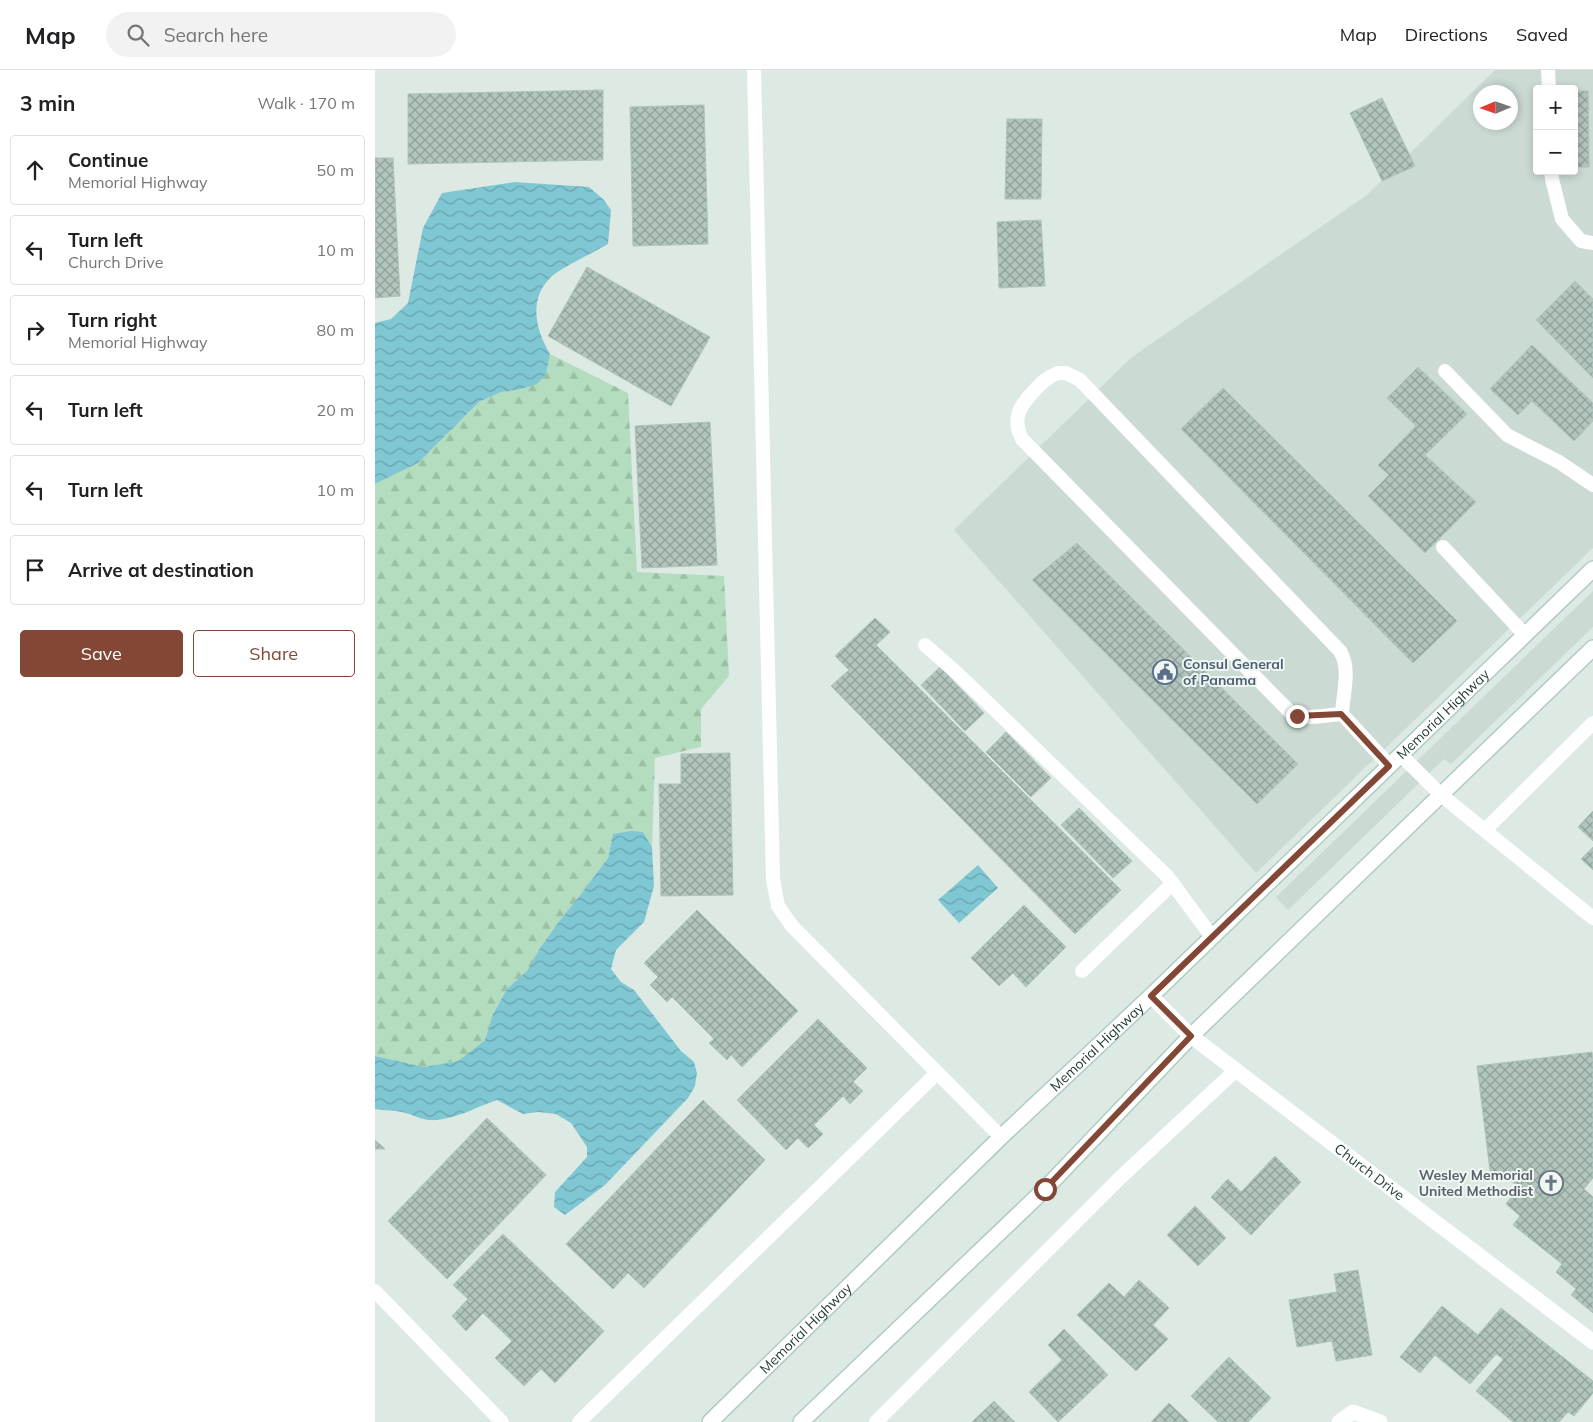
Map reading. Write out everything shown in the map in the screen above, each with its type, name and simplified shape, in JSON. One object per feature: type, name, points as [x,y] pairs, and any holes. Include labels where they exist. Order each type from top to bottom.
[{"type":"main road","name":"Memorial Highway","points":[[711,1422],[1001,1137],[1151,996],[1593,569]]},
{"type":"main road","points":[[801,1422],[1045,1189],[1191,1036],[1593,648]]},
{"type":"main road","name":"Church Drive","points":[[1151,996],[1191,1036],[1593,1342]]},
{"type":"main road","points":[[1339,1422],[1353,1412],[1380,1422]]},
{"type":"lane","points":[[754,70],[773,880],[778,906],[792,926],[1001,1137]]},
{"type":"lane","points":[[1548,70],[1549,85]]},
{"type":"lane","points":[[1552,175],[1563,219],[1581,241],[1593,243]]},
{"type":"lane","points":[[1445,371],[1507,435],[1559,462],[1593,485]]},
{"type":"lane","points":[[1341,714],[1305,717],[1297,716],[1290,712],[1022,439],[1017,424],[1021,404],[1043,381],[1049,376],[1059,373],[1080,380],[1340,651],[1346,667],[1341,714],[1389,766]]},
{"type":"lane","points":[[1443,547],[1525,635]]},
{"type":"lane","points":[[925,646],[958,674],[1167,876],[1212,937]]},
{"type":"lane","points":[[1485,830],[1593,723]]},
{"type":"lane","points":[[1401,755],[1441,795],[1593,918]]},
{"type":"lane","points":[[1082,971],[1173,883]]},
{"type":"lane","points":[[876,1422],[1122,1176],[1236,1070]]},
{"type":"lane","points":[[579,1422],[937,1073]]},
{"type":"lane","points":[[375,1291],[502,1422]]},
{"type":"shaded area","points":[[1495,70],[1593,70],[1593,548],[1256,873],[954,530],[1132,357],[1367,195],[1473,91],[1473,130],[1518,130],[1518,85],[1480,85]]},
{"type":"shaded area","points":[[1593,591],[1593,627],[1451,764],[1444,759],[1288,910],[1276,897]]},
{"type":"green space","points":[[550,354],[628,393],[637,572],[724,576],[729,676],[701,709],[701,747],[655,758],[652,847],[643,832],[613,834],[608,858],[540,948],[527,972],[507,989],[493,1014],[485,1040],[458,1061],[424,1067],[375,1056],[375,484],[418,463],[479,402],[501,392],[521,389],[546,374]]},
{"type":"water","points":[[515,182],[589,187],[603,199],[611,210],[608,244],[561,270],[550,278],[543,287],[537,306],[538,326],[550,354],[546,374],[537,384],[501,392],[479,402],[418,463],[375,484],[375,323],[391,319],[408,303],[423,228],[442,193]]},
{"type":"water","points":[[631,831],[643,832],[652,847],[654,886],[644,922],[616,950],[611,969],[621,982],[634,990],[681,1051],[694,1062],[697,1073],[695,1086],[688,1098],[605,1185],[565,1215],[554,1207],[555,1192],[587,1157],[587,1147],[571,1123],[556,1114],[538,1112],[523,1114],[497,1100],[457,1116],[436,1120],[426,1120],[399,1111],[375,1109],[375,1056],[424,1067],[458,1061],[485,1040],[493,1014],[507,989],[527,971],[540,948],[560,920],[608,858],[613,834]]},
{"type":"water","points":[[978,865],[998,888],[959,923],[938,900]]},
{"type":"building","points":[[603,90],[603,160],[408,164],[408,94]]},
{"type":"building","points":[[1578,91],[1588,91],[1589,167],[1578,167]]},
{"type":"building","points":[[1382,98],[1415,166],[1382,181],[1350,113]]},
{"type":"building","points":[[704,105],[708,244],[633,246],[630,107]]},
{"type":"building","points":[[1007,119],[1042,119],[1041,199],[1005,199]]},
{"type":"building","points":[[375,158],[393,158],[400,296],[375,298]]},
{"type":"building","points":[[1041,220],[1045,286],[999,288],[997,222]]},
{"type":"building","points":[[587,267],[710,337],[671,406],[548,336]]},
{"type":"building","points":[[1575,281],[1593,299],[1593,378],[1536,320]]},
{"type":"building","points":[[1532,345],[1593,403],[1593,421],[1574,441],[1532,401],[1518,415],[1490,389]]},
{"type":"building","points":[[1418,367],[1467,414],[1425,455],[1476,502],[1425,553],[1368,496],[1389,475],[1378,465],[1416,426],[1387,398]]},
{"type":"building","points":[[1223,388],[1457,621],[1413,663],[1181,429]]},
{"type":"building","points":[[710,422],[717,565],[642,568],[635,426]]},
{"type":"building","name":"Consul General of Panama","points":[[1077,543],[1298,764],[1257,804],[1032,580]]},
{"type":"building","points":[[875,618],[890,632],[876,645],[1121,890],[1075,934],[831,686],[849,670],[835,656]]},
{"type":"building","points":[[940,667],[984,713],[965,731],[921,685]]},
{"type":"building","points":[[1006,732],[1051,778],[1031,797],[986,752]]},
{"type":"building","points":[[730,753],[733,895],[661,896],[659,784],[681,784],[681,754]]},
{"type":"building","points":[[1079,808],[1132,861],[1113,878],[1061,825]]},
{"type":"building","points":[[1593,811],[1593,841],[1578,827]]},
{"type":"building","points":[[1593,847],[1593,870],[1581,859]]},
{"type":"building","points":[[1024,905],[1066,947],[1026,987],[1013,973],[999,986],[971,958]]},
{"type":"building","points":[[697,910],[798,1011],[742,1067],[731,1055],[727,1060],[709,1043],[714,1039],[672,997],[667,1002],[650,985],[658,977],[644,963]]},
{"type":"building","points":[[818,1019],[867,1068],[853,1082],[863,1091],[850,1104],[843,1096],[814,1125],[823,1134],[808,1148],[798,1138],[786,1150],[737,1100]]},
{"type":"building","name":"Wesley Memorial United Methodist","points":[[1592,1052],[1593,1178],[1584,1189],[1593,1197],[1593,1313],[1571,1295],[1576,1289],[1556,1272],[1562,1264],[1513,1225],[1520,1216],[1506,1204],[1519,1187],[1506,1177],[1491,1179],[1477,1066]]},
{"type":"building","points":[[703,1100],[765,1160],[644,1288],[628,1273],[613,1289],[566,1244]]},
{"type":"building","points":[[487,1118],[546,1175],[447,1279],[388,1221]]},
{"type":"building","points":[[375,1140],[385,1149],[375,1149]]},
{"type":"building","points":[[1275,1156],[1301,1182],[1251,1235],[1211,1197],[1228,1179],[1241,1192]]},
{"type":"building","points":[[1195,1206],[1226,1238],[1198,1266],[1167,1235]]},
{"type":"building","points":[[503,1234],[604,1331],[555,1383],[541,1369],[524,1386],[495,1358],[512,1341],[483,1313],[466,1331],[452,1316],[468,1299],[453,1285]]},
{"type":"building","points":[[1358,1270],[1372,1355],[1336,1361],[1332,1341],[1297,1347],[1289,1300],[1337,1292],[1334,1274]]},
{"type":"building","points":[[1139,1280],[1169,1308],[1153,1325],[1168,1339],[1136,1371],[1077,1315],[1109,1283],[1124,1297]]},
{"type":"building","points":[[1442,1306],[1478,1335],[1501,1308],[1526,1328],[1502,1358],[1496,1354],[1470,1384],[1435,1355],[1420,1373],[1400,1357]]},
{"type":"building","points":[[1526,1328],[1593,1381],[1593,1393],[1574,1416],[1568,1412],[1559,1422],[1513,1422],[1476,1391],[1503,1360],[1502,1358]]},
{"type":"building","points":[[1064,1329],[1108,1375],[1058,1422],[1029,1392],[1062,1360],[1048,1345]]},
{"type":"building","points":[[1229,1357],[1271,1398],[1248,1422],[1218,1422],[1191,1396]]},
{"type":"building","points":[[994,1401],[1015,1422],[972,1422]]},
{"type":"building","points":[[1169,1403],[1189,1422],[1151,1422]]},
{"type":"place","name":"Consul General of Panama","points":[[1165,672]]},
{"type":"place","name":"Wesley Memorial United Methodist","points":[[1551,1183]]},
{"type":"route","points":[[1045,1189],[1191,1036],[1151,996],[1389,766],[1341,714],[1297,716]]}]
